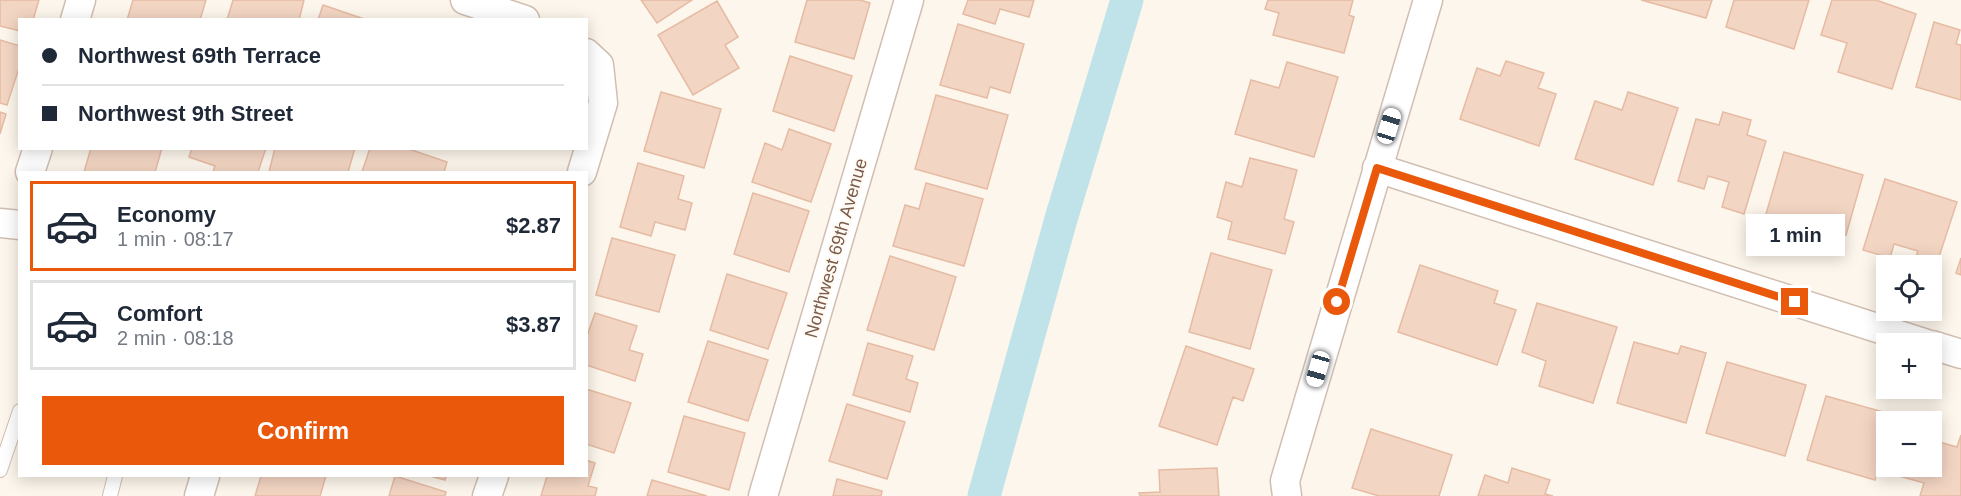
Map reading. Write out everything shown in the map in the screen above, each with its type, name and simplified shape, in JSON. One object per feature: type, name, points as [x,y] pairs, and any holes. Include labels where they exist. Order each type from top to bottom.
[{"type":"street","points":[[76,18],[81,0]]},
{"type":"street","points":[[465,0],[519,18]]},
{"type":"street","name":"Northwest 69th Avenue","points":[[763,496],[909,0]]},
{"type":"street","points":[[1287,496],[1285,480],[1428,0]]},
{"type":"street","points":[[582,171],[603,103],[593,59]]},
{"type":"street","points":[[30,171],[37,150]]},
{"type":"street","points":[[1377,168],[1893,333]]},
{"type":"street","points":[[1942,348],[1961,354]]},
{"type":"street","points":[[199,496],[205,477]]},
{"type":"street","points":[[488,496],[494,477]]},
{"type":"lane","points":[[0,470],[18,417]]},
{"type":"lane","points":[[110,496],[115,477]]},
{"type":"building","points":[[0,0],[39,0],[34,18],[18,18],[18,30],[0,26]]},
{"type":"building","points":[[133,0],[206,0],[201,18],[128,18]]},
{"type":"building","points":[[233,0],[304,0],[300,18],[228,18]]},
{"type":"building","points":[[641,0],[692,0],[657,23]]},
{"type":"building","points":[[807,0],[860,0],[870,3],[854,59],[795,42]]},
{"type":"building","points":[[968,0],[1034,0],[1029,17],[1000,9],[995,24],[963,14]]},
{"type":"building","points":[[1268,0],[1353,0],[1349,15],[1354,17],[1344,53],[1273,35],[1279,13],[1265,9]]},
{"type":"building","points":[[1641,0],[1712,0],[1706,18]]},
{"type":"building","points":[[1734,0],[1809,0],[1794,49],[1726,27]]},
{"type":"building","points":[[1832,0],[1876,0],[1916,14],[1892,89],[1838,72],[1847,43],[1821,35]]},
{"type":"building","points":[[717,1],[738,37],[725,45],[739,68],[693,95],[658,35]]},
{"type":"building","points":[[323,5],[361,18],[319,18]]},
{"type":"building","points":[[1934,22],[1960,30],[1956,44],[1961,45],[1961,100],[1916,87]]},
{"type":"building","points":[[958,24],[1024,44],[1010,93],[990,87],[987,98],[940,85]]},
{"type":"building","points":[[0,40],[18,45],[18,71],[7,105],[0,103]]},
{"type":"building","points":[[790,56],[852,76],[834,131],[773,111]]},
{"type":"building","points":[[1506,61],[1544,73],[1538,88],[1556,94],[1539,146],[1460,119],[1477,68],[1500,76]]},
{"type":"building","points":[[1287,62],[1338,77],[1314,157],[1235,134],[1251,80],[1279,88]]},
{"type":"building","points":[[661,92],[721,109],[704,168],[644,151]]},
{"type":"building","points":[[1628,92],[1678,108],[1653,185],[1575,159],[1595,101],[1622,110]]},
{"type":"building","points":[[936,95],[1008,115],[987,189],[915,169]]},
{"type":"building","points":[[0,112],[6,114],[0,134]]},
{"type":"building","points":[[1723,112],[1751,120],[1747,135],[1766,141],[1744,214],[1722,207],[1729,182],[1708,176],[1704,189],[1678,181],[1696,119],[1719,125]]},
{"type":"building","points":[[789,129],[831,144],[811,202],[752,182],[765,143],[782,150]]},
{"type":"building","points":[[90,150],[161,150],[155,171],[84,171]]},
{"type":"building","points":[[191,150],[265,150],[258,171],[213,171],[215,166],[189,157]]},
{"type":"building","points":[[274,150],[354,150],[348,171],[269,171]]},
{"type":"building","points":[[369,150],[412,150],[447,162],[444,171],[362,171]]},
{"type":"building","points":[[1784,152],[1863,175],[1846,235],[1800,223],[1798,230],[1764,221]]},
{"type":"building","points":[[1250,158],[1297,170],[1284,219],[1294,222],[1285,254],[1228,239],[1232,222],[1217,217],[1226,182],[1242,187]]},
{"type":"building","points":[[638,163],[684,176],[678,199],[692,203],[685,230],[655,222],[651,236],[620,227]]},
{"type":"building","points":[[1885,179],[1957,202],[1940,255],[1917,255],[1918,251],[1894,244],[1891,255],[1880,255],[1863,250]]},
{"type":"building","points":[[926,183],[983,199],[964,266],[893,246],[905,205],[919,209]]},
{"type":"building","points":[[753,193],[809,211],[789,272],[734,254]]},
{"type":"building","points":[[612,238],[675,255],[659,312],[596,295]]},
{"type":"building","points":[[1211,253],[1272,270],[1250,349],[1189,332]]},
{"type":"building","points":[[890,256],[956,277],[934,350],[867,330]]},
{"type":"building","points":[[1961,258],[1961,275],[1956,273]]},
{"type":"building","points":[[1420,265],[1498,291],[1494,303],[1516,310],[1497,365],[1398,332]]},
{"type":"building","points":[[727,274],[787,293],[768,349],[710,330]]},
{"type":"building","points":[[1537,303],[1617,327],[1593,403],[1539,386],[1546,361],[1522,352]]},
{"type":"building","points":[[595,313],[637,326],[629,350],[643,354],[635,381],[588,366],[588,333]]},
{"type":"building","points":[[708,341],[768,360],[748,421],[688,402]]},
{"type":"building","points":[[1634,342],[1678,354],[1681,346],[1706,353],[1686,423],[1617,403]]},
{"type":"building","points":[[868,343],[913,356],[906,379],[918,383],[910,412],[853,395]]},
{"type":"building","points":[[1186,346],[1254,369],[1243,401],[1233,397],[1217,445],[1159,426]]},
{"type":"building","points":[[1727,362],[1806,385],[1785,456],[1706,433]]},
{"type":"building","points":[[588,390],[631,403],[614,453],[588,445]]},
{"type":"building","points":[[1826,396],[1880,411],[1876,411],[1875,480],[1807,460]]},
{"type":"building","points":[[847,404],[905,422],[887,479],[829,461]]},
{"type":"building","points":[[684,416],[745,433],[729,490],[668,472]]},
{"type":"building","points":[[1371,429],[1452,455],[1439,496],[1379,496],[1352,488]]},
{"type":"building","points":[[1961,435],[1961,496],[1920,496],[1924,483],[1903,477],[1942,477],[1942,443],[1957,447]]},
{"type":"building","points":[[588,461],[595,463],[588,486],[597,488],[595,496],[541,496],[547,477],[588,477]]},
{"type":"building","points":[[1217,468],[1219,496],[1140,496],[1139,493],[1160,492],[1159,470]]},
{"type":"building","points":[[1512,468],[1550,480],[1545,494],[1553,496],[1478,496],[1485,475],[1508,483]]},
{"type":"building","points":[[261,477],[326,477],[320,496],[255,496]]},
{"type":"building","points":[[395,477],[446,492],[445,496],[389,496]]},
{"type":"building","points":[[837,479],[882,491],[881,496],[833,496]]},
{"type":"building","points":[[652,480],[707,496],[647,496]]},
{"type":"waterway","points":[[984,496],[1061,219],[1127,0]]},
{"type":"route","points":[[1337,302],[1377,168],[1795,302]]}]
